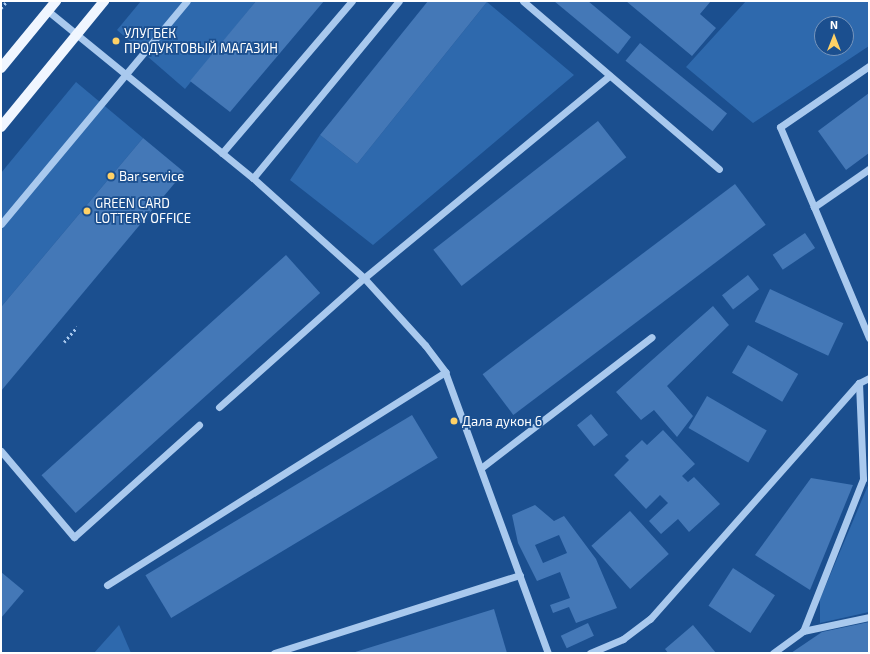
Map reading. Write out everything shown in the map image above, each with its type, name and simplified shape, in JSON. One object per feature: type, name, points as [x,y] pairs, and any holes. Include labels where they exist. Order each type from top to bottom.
[{"type":"main road","points":[[1,68],[56,1]]},
{"type":"main road","points":[[1,127],[104,1]]},
{"type":"street","points":[[1,224],[187,1]]},
{"type":"street","points":[[222,152],[352,1]]},
{"type":"street","points":[[253,178],[399,1]]},
{"type":"street","points":[[522,1],[719,169]]},
{"type":"street","points":[[48,11],[253,178],[364,278],[402,318],[445,372],[548,653]]},
{"type":"street","points":[[869,66],[780,127],[869,338]]},
{"type":"street","points":[[219,407],[364,278],[610,76]]},
{"type":"street","points":[[814,207],[869,169]]},
{"type":"street","points":[[481,468],[652,337]]},
{"type":"street","points":[[107,585],[445,372]]},
{"type":"street","points":[[590,653],[622,639],[650,619],[859,384],[869,378]]},
{"type":"street","points":[[803,631],[863,479],[859,384]]},
{"type":"street","points":[[1,452],[74,537],[200,425]]},
{"type":"street","points":[[274,653],[520,575]]},
{"type":"street","points":[[773,653],[803,631],[869,616]]},
{"type":"path","points":[[1,8],[7,1]]},
{"type":"path","points":[[64,342],[77,327]]},
{"type":"shaded area","points":[[141,1],[256,1],[185,89],[117,30]]},
{"type":"shaded area","points":[[746,1],[869,1],[869,46],[854,56],[854,16],[814,16],[814,56],[854,56],[753,123],[686,67]]},
{"type":"shaded area","points":[[487,2],[574,75],[373,245],[290,180],[320,135],[357,164]]},
{"type":"shaded area","points":[[76,82],[143,138],[1,307],[1,173]]},
{"type":"shaded area","points":[[869,483],[869,612],[820,623],[820,599]]},
{"type":"shaded area","points":[[119,625],[131,653],[94,653]]},
{"type":"building","points":[[256,1],[324,1],[230,112],[190,81]]},
{"type":"building","points":[[428,1],[487,2],[357,164],[320,135]]},
{"type":"building","points":[[554,1],[588,1],[631,37],[618,54]]},
{"type":"building","points":[[626,1],[711,1],[700,14],[716,28],[692,56]]},
{"type":"building","points":[[640,43],[727,113],[713,131],[626,61]]},
{"type":"building","points":[[869,93],[869,153],[846,170],[818,131]]},
{"type":"building","points":[[598,121],[626,157],[462,286],[433,250]]},
{"type":"building","points":[[143,138],[184,172],[1,391],[1,307]]},
{"type":"building","points":[[735,184],[766,225],[513,415],[483,374]]},
{"type":"building","points":[[805,233],[815,248],[783,270],[773,255]]},
{"type":"building","points":[[286,255],[320,293],[76,513],[42,475]]},
{"type":"building","points":[[748,275],[759,289],[733,310],[722,295]]},
{"type":"building","points":[[770,289],[843,323],[828,356],[755,322]]},
{"type":"building","points":[[713,306],[729,325],[667,386],[693,416],[677,437],[654,410],[641,420],[616,392]]},
{"type":"building","points":[[748,345],[798,374],[782,402],[732,373]]},
{"type":"building","points":[[707,396],[767,431],[748,463],[688,428]]},
{"type":"building","points":[[591,414],[608,435],[594,446],[577,425]]},
{"type":"building","points":[[412,415],[438,458],[171,618],[145,575]]},
{"type":"building","points":[[663,430],[695,464],[682,476],[688,482],[694,477],[720,504],[689,532],[678,519],[661,534],[649,521],[668,503],[660,495],[646,509],[614,475],[629,460],[625,456],[642,440],[647,445]]},
{"type":"building","points":[[811,478],[853,485],[810,590],[755,555]]},
{"type":"building","points":[[535,505],[554,521],[564,516],[596,559],[617,608],[576,623],[569,607],[553,613],[550,605],[570,598],[560,572],[537,581],[518,543],[512,515]],"holes":[[[559,535],[567,553],[543,563],[535,545]]]},
{"type":"building","points":[[630,511],[669,554],[630,589],[591,546]]},
{"type":"building","points":[[733,568],[775,595],[750,633],[708,606]]},
{"type":"building","points":[[1,572],[24,591],[1,618]]},
{"type":"building","points":[[494,609],[507,653],[352,653]]},
{"type":"building","points":[[869,622],[869,653],[791,653],[822,632]]},
{"type":"building","points":[[588,623],[594,636],[567,648],[561,636]]},
{"type":"building","points":[[693,625],[716,653],[668,653],[665,649]]},
{"type":"place","name":"УЛУГБЕК ПРОДУКТОВЫЙ МАГАЗИН","points":[[116,41]]},
{"type":"place","name":"Bar service","points":[[111,176]]},
{"type":"place","name":"GREEN CARD LOTTERY OFFICE","points":[[87,211]]},
{"type":"place","name":"Дала дукон 6","points":[[454,421]]}]
